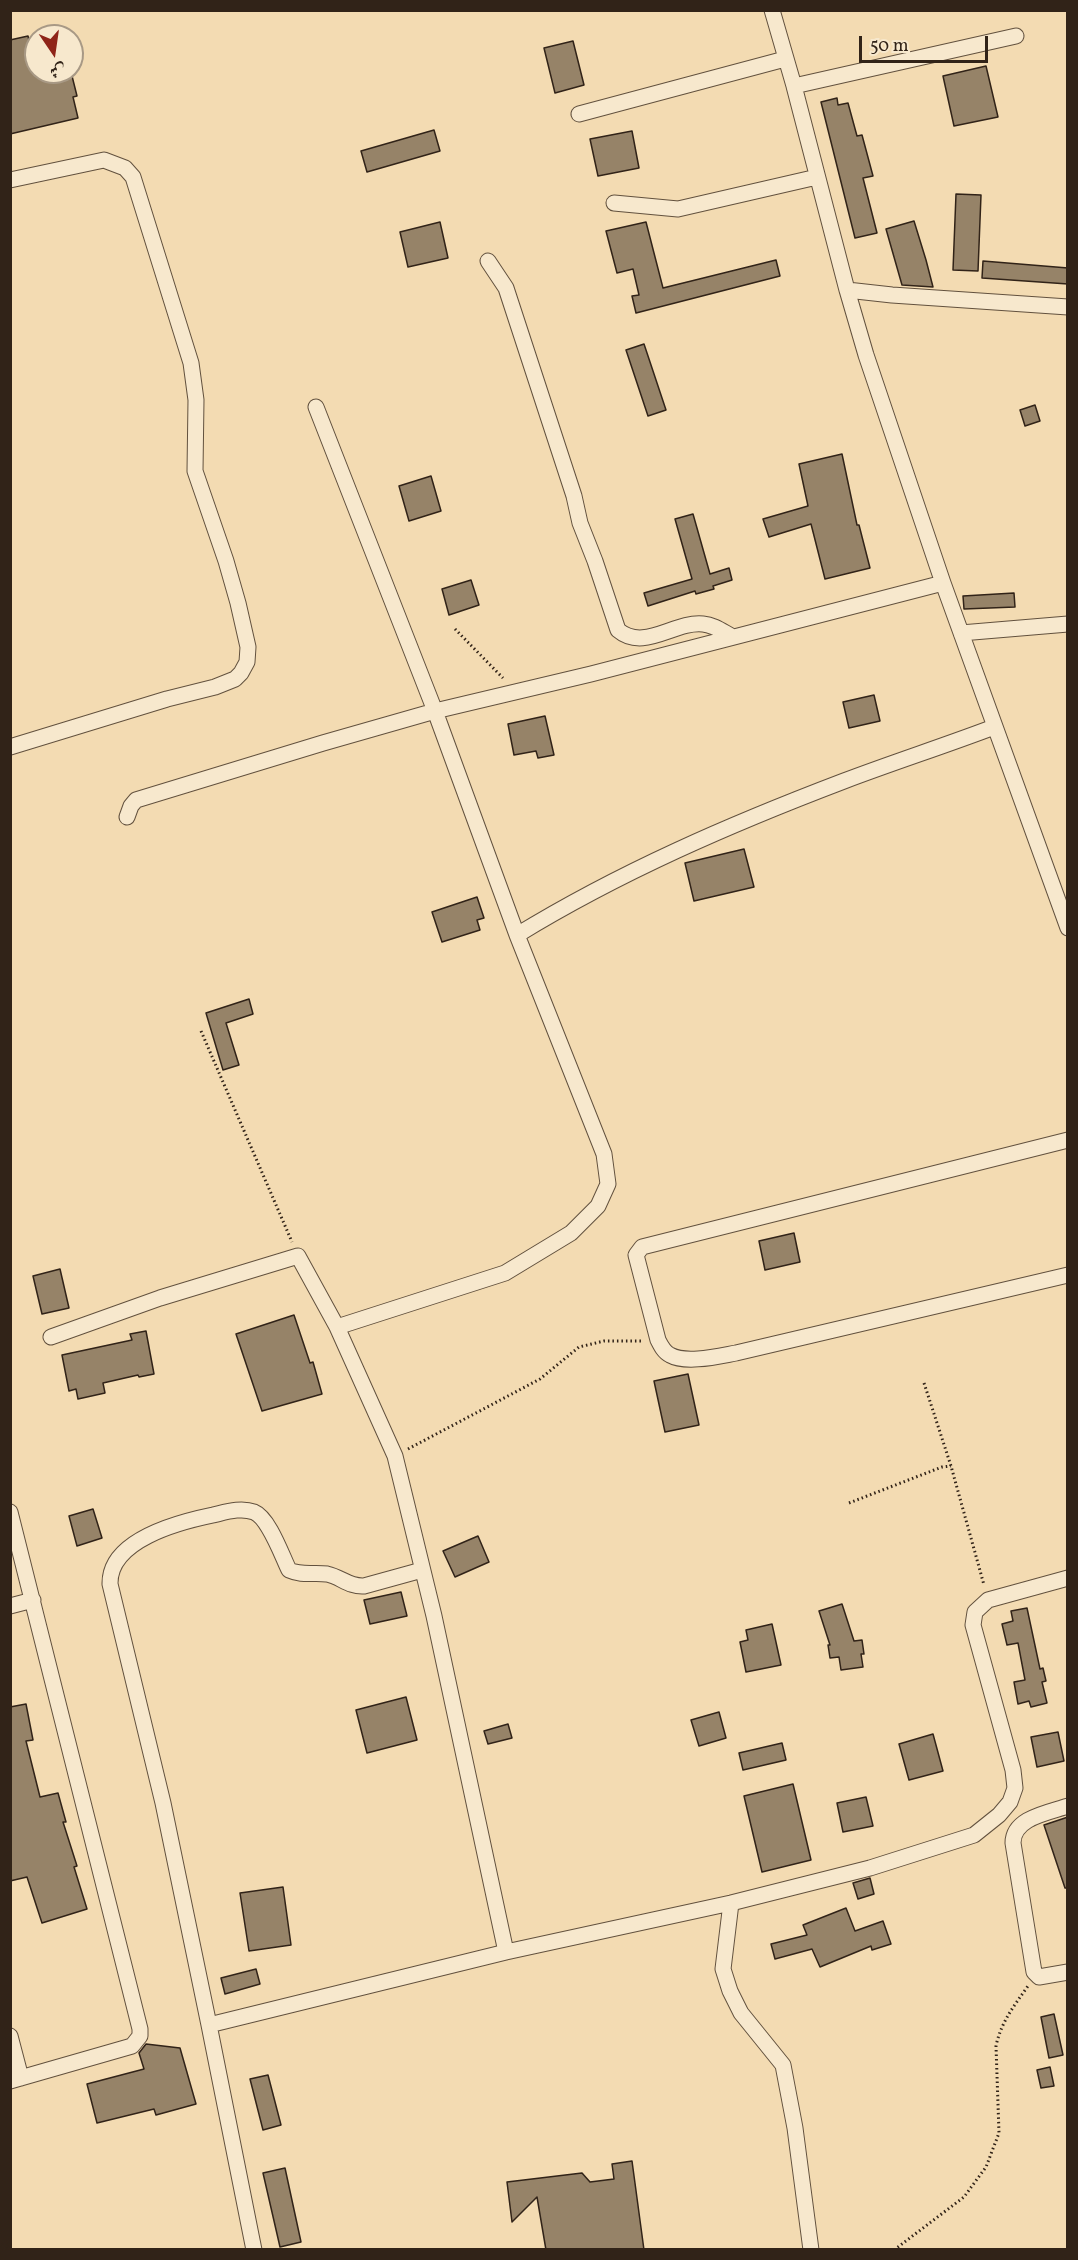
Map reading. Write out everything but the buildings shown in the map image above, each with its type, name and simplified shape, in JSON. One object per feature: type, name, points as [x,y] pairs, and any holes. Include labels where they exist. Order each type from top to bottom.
[{"type":"street","points":[[772,10],[847,290],[943,583],[1068,928]]},
{"type":"street","points":[[794,86],[1016,36]]},
{"type":"street","points":[[579,114],[785,59]]},
{"type":"street","points":[[10,180],[104,160],[125,168],[133,177],[191,363],[196,400],[195,471],[226,561],[248,647],[247,662],[235,679],[215,687],[167,699],[10,747]]},
{"type":"street","points":[[614,203],[678,209],[817,177]]},
{"type":"street","points":[[488,261],[503,281],[517,317],[574,496],[580,523],[618,630],[635,639],[697,624],[706,624],[733,637]]},
{"type":"street","points":[[847,290],[1068,307]]},
{"type":"street","points":[[316,407],[435,711],[517,935],[604,1154],[608,1184],[598,1206],[571,1233],[505,1273],[337,1327]]},
{"type":"street","points":[[127,818],[136,800],[323,743],[435,711],[517,693],[943,583]]},
{"type":"street","points":[[961,633],[1068,624]]},
{"type":"street","points":[[517,935],[566,905],[670,854],[774,808],[994,726]]},
{"type":"street","points":[[1068,1140],[642,1247],[636,1255],[658,1340],[665,1351],[672,1356],[700,1359],[736,1353],[1068,1275]]},
{"type":"street","points":[[51,1337],[160,1298],[298,1256],[337,1327],[395,1456],[506,1952]]},
{"type":"street","points":[[254,2250],[163,1803],[110,1584],[110,1575],[114,1566],[128,1550],[156,1531],[184,1521],[237,1510],[252,1511],[260,1516],[290,1570],[297,1574],[314,1572],[330,1575],[354,1587],[422,1570]]},
{"type":"street","points":[[10,1512],[140,2030],[139,2038],[132,2046],[16,2079],[10,2036]]},
{"type":"street","points":[[209,2025],[506,1952],[731,1903],[870,1868],[974,1835],[1010,1802],[1015,1788],[1013,1770],[973,1625],[975,1612],[988,1600],[1068,1578]]},
{"type":"street","points":[[10,1606],[33,1600]]},
{"type":"street","points":[[1068,1806],[1029,1820],[1016,1828],[1013,1834],[1033,1968],[1036,1975],[1044,1978],[1068,1972]]},
{"type":"street","points":[[731,1903],[723,1969],[730,1992],[741,2013],[783,2066],[795,2128],[811,2250]]},
{"type":"path","points":[[455,629],[517,693]]},
{"type":"path","points":[[201,1031],[298,1256]]},
{"type":"path","points":[[395,1456],[522,1390],[540,1379],[579,1347],[604,1341],[658,1340]]},
{"type":"path","points":[[924,1383],[951,1466],[988,1600]]},
{"type":"path","points":[[849,1503],[942,1467],[951,1466]]},
{"type":"path","points":[[894,2250],[964,2197],[986,2167],[999,2133],[996,2046],[998,2033],[1005,2019],[1036,1975]]}]
